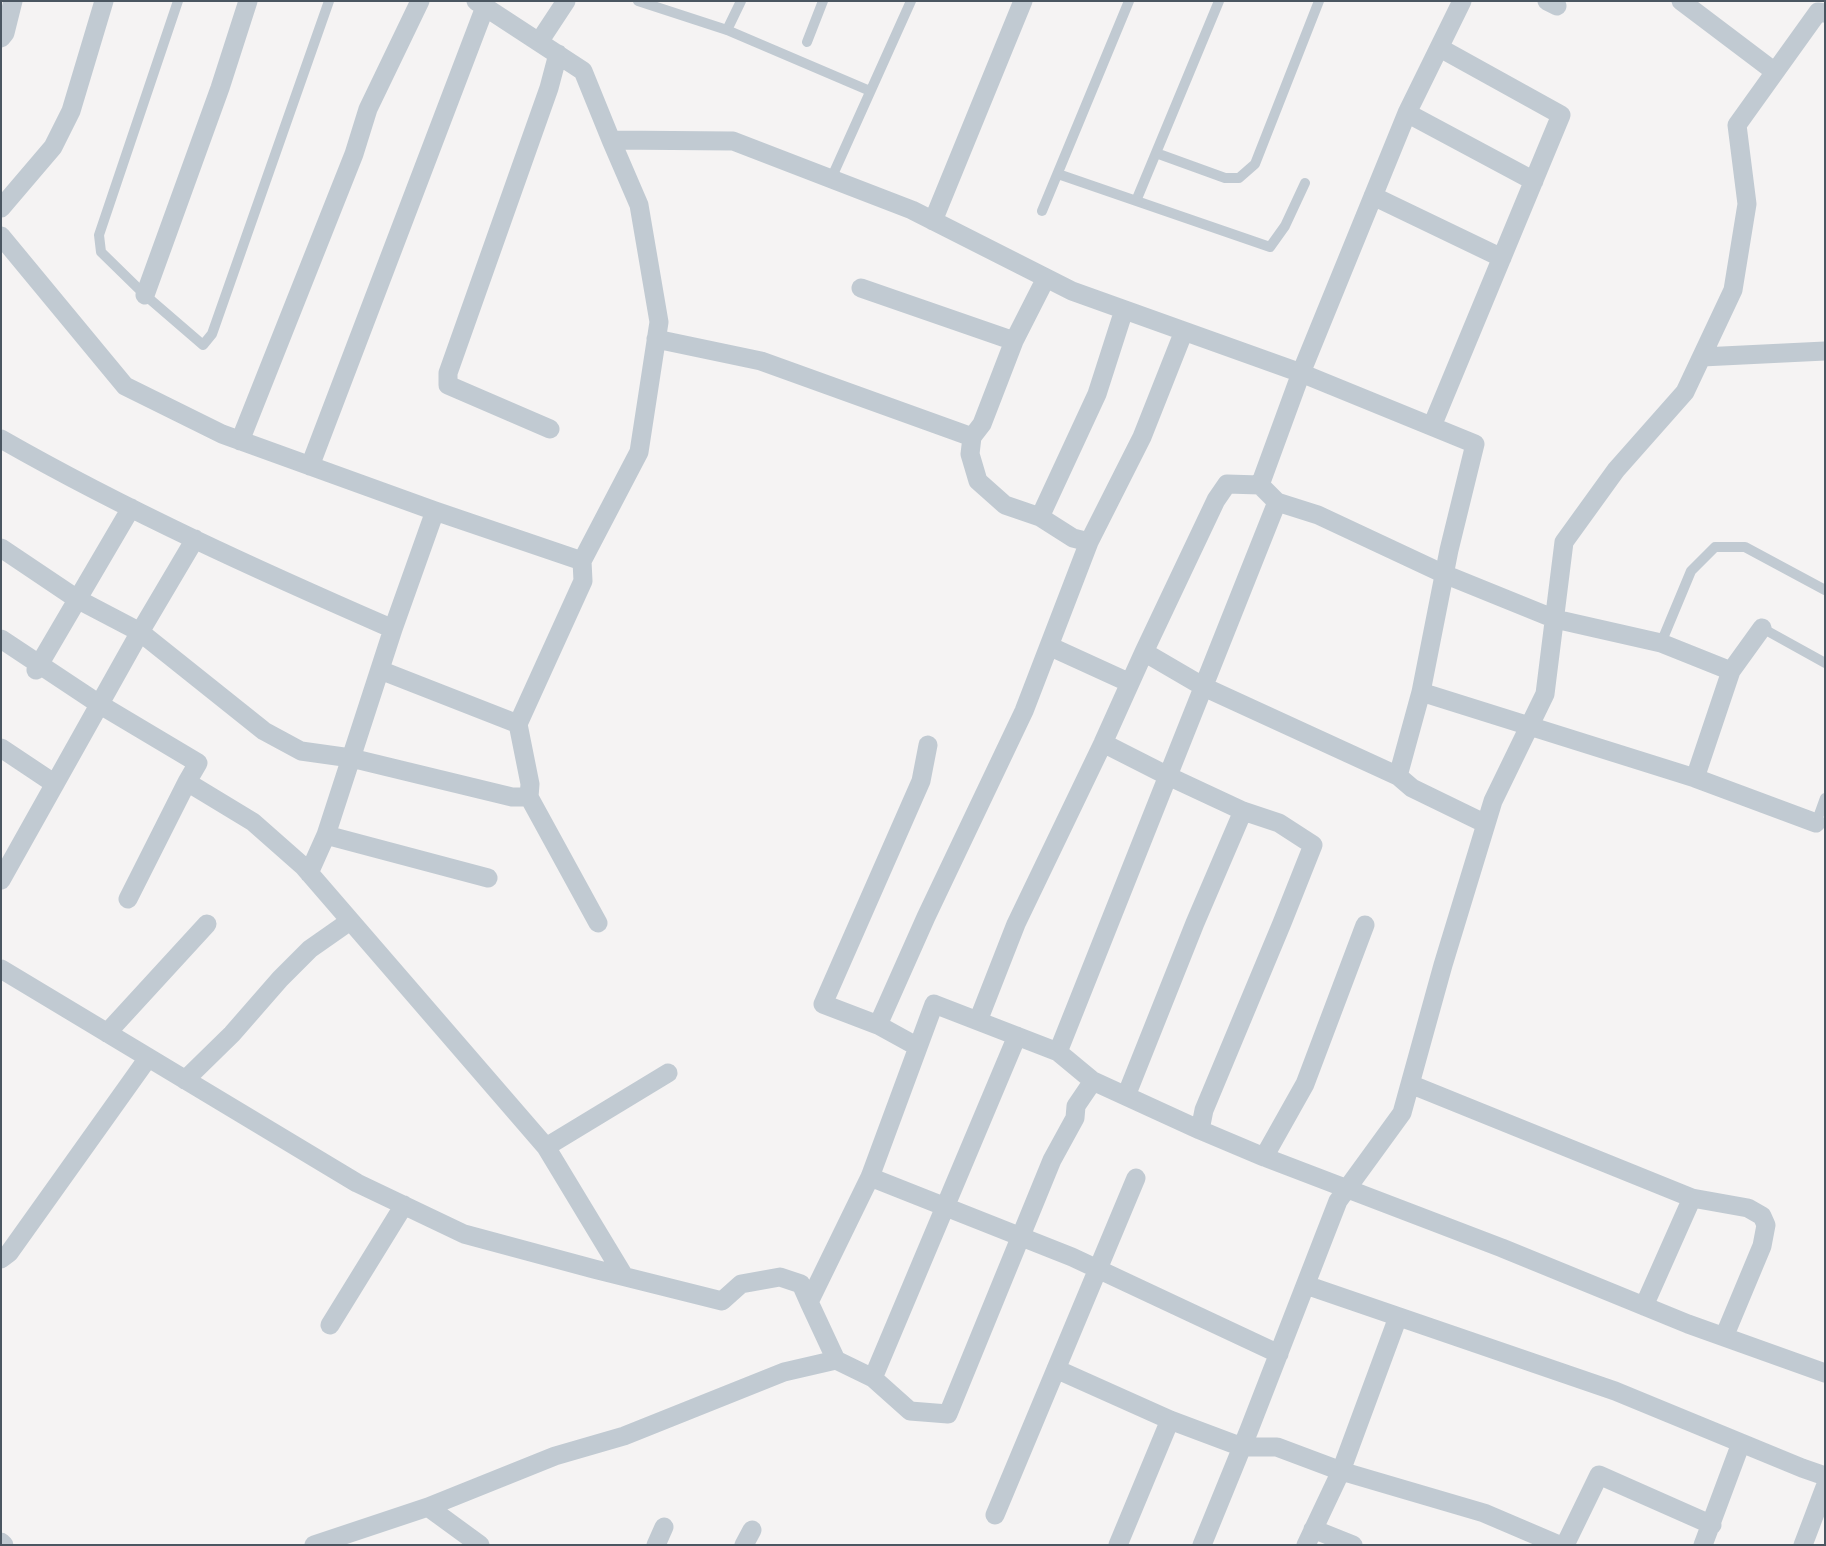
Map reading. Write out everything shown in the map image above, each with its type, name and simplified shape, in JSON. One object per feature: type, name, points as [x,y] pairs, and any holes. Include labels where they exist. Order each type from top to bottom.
[{"type":"street","points":[[1,38],[13,1]]},
{"type":"street","points":[[1,208],[53,147],[71,111],[104,1]]},
{"type":"street","points":[[145,295],[220,88],[248,1]]},
{"type":"street","points":[[240,441],[354,154],[368,109],[420,1]]},
{"type":"street","points":[[539,42],[566,1]]},
{"type":"street","points":[[933,221],[1023,1]]},
{"type":"street","points":[[1260,485],[1301,373],[1408,114],[1462,1]]},
{"type":"street","points":[[1681,1],[1775,72]]},
{"type":"street","points":[[310,466],[480,4],[583,71],[639,205],[658,322],[639,452],[582,561],[583,581],[518,724],[530,784],[529,797],[598,923]]},
{"type":"street","points":[[1202,1545],[1338,1201],[1402,1113],[1443,965],[1486,824],[1494,801],[1545,694],[1564,542],[1616,470],[1685,392],[1733,290],[1746,204],[1737,125],[1818,12],[1825,13]]},
{"type":"street","points":[[1432,426],[1561,115],[1440,48]]},
{"type":"street","points":[[550,429],[448,385],[448,373],[549,88],[558,54]]},
{"type":"street","points":[[1408,114],[1534,181]]},
{"type":"street","points":[[611,140],[733,141],[912,210],[1072,291],[1301,373],[1476,444],[1444,574],[1421,692],[1398,776]]},
{"type":"street","points":[[1374,196],[1502,258]]},
{"type":"street","points":[[1,236],[125,386],[240,441],[582,561]]},
{"type":"street","points":[[1046,278],[1014,342],[982,424],[972,437],[970,454],[978,481],[1005,505],[1040,517],[1073,538],[1090,542]]},
{"type":"street","points":[[860,288],[1014,342]]},
{"type":"street","points":[[1040,517],[1097,394],[1124,310]]},
{"type":"street","points":[[878,1025],[926,917],[1024,711],[1090,542],[1142,437],[1184,332]]},
{"type":"street","points":[[656,339],[761,361],[972,437]]},
{"type":"street","points":[[1702,356],[1825,351]]},
{"type":"street","points":[[1,439],[66,476],[195,540],[393,629]]},
{"type":"street","points":[[978,1021],[1016,924],[1216,500],[1227,484],[1260,485],[1277,502],[1318,515],[1444,574],[1555,619],[1661,643],[1731,671]]},
{"type":"street","points":[[1058,1052],[1277,502]]},
{"type":"street","points":[[38,667],[131,508]]},
{"type":"street","points":[[309,873],[326,834],[393,629],[436,511]]},
{"type":"street","points":[[4,868],[195,540]]},
{"type":"street","points":[[1,548],[77,599],[140,632],[264,731],[302,751],[351,758],[512,797],[529,797]]},
{"type":"street","points":[[1695,778],[1731,671],[1762,628]]},
{"type":"street","points":[[1,639],[38,667],[198,763],[128,899]]},
{"type":"street","points":[[1049,646],[1130,683]]},
{"type":"street","points":[[1144,652],[1204,687],[1398,776],[1412,788],[1486,824]]},
{"type":"street","points":[[380,670],[518,724]]},
{"type":"street","points":[[1421,692],[1695,778],[1820,824]]},
{"type":"street","points":[[1103,743],[1243,811],[1279,823],[1312,845],[1282,923],[1204,1110],[1200,1130]]},
{"type":"street","points":[[918,1047],[878,1025],[823,1004],[921,781],[928,745]]},
{"type":"street","points":[[1,748],[54,784]]},
{"type":"street","points":[[187,782],[253,822],[309,873],[546,1147],[624,1276]]},
{"type":"street","points":[[1126,1096],[1195,923],[1243,811]]},
{"type":"street","points":[[326,834],[488,878]]},
{"type":"street","points":[[186,1080],[232,1034],[310,948],[350,921]]},
{"type":"street","points":[[107,1033],[206,924]]},
{"type":"street","points":[[1264,1158],[1305,1084],[1365,925]]},
{"type":"street","points":[[1,970],[356,1183],[464,1234],[722,1301],[741,1284],[780,1277],[801,1284],[836,1360]]},
{"type":"street","points":[[809,1302],[870,1176],[934,1004],[1058,1052],[1093,1081],[1264,1158],[1348,1188],[1724,1337],[1825,1373]]},
{"type":"street","points":[[873,1378],[1017,1036]]},
{"type":"street","points":[[1,1260],[9,1253],[148,1058]]},
{"type":"street","points":[[546,1147],[668,1073]]},
{"type":"street","points":[[314,1545],[428,1507],[555,1456],[624,1436],[784,1372],[836,1360],[873,1378],[910,1410],[948,1414],[1052,1160],[1075,1118],[1076,1106],[1093,1081]]},
{"type":"street","points":[[1410,1084],[1692,1198],[1748,1208],[1762,1216],[1766,1225],[1762,1246],[1724,1337]]},
{"type":"street","points":[[870,1176],[1099,1270],[1278,1354]]},
{"type":"street","points":[[994,1516],[1099,1270],[1136,1178]]},
{"type":"street","points":[[1644,1306],[1692,1198]]},
{"type":"street","points":[[330,1325],[404,1205]]},
{"type":"street","points":[[1306,1285],[1615,1391],[1825,1476]]},
{"type":"street","points":[[1353,1545],[1309,1537],[1341,1471],[1398,1317]]},
{"type":"street","points":[[1056,1369],[1170,1420],[1242,1447],[1277,1447],[1341,1471],[1484,1513],[1559,1545]]},
{"type":"street","points":[[1118,1545],[1170,1420]]},
{"type":"street","points":[[1704,1545],[1741,1443]]},
{"type":"street","points":[[1565,1545],[1599,1475],[1712,1524]]},
{"type":"street","points":[[1803,1545],[1825,1487]]},
{"type":"street","points":[[428,1507],[480,1545]]},
{"type":"street","points":[[656,1545],[664,1527]]},
{"type":"street","points":[[1,1542],[4,1545]]},
{"type":"lane","points":[[178,1],[100,235],[101,252],[145,295],[203,345],[212,334],[330,1]]},
{"type":"lane","points":[[638,1],[726,30],[870,91]]},
{"type":"lane","points":[[726,30],[741,1]]},
{"type":"lane","points":[[807,42],[823,1]]},
{"type":"lane","points":[[831,179],[911,1]]},
{"type":"lane","points":[[1042,212],[1129,1]]},
{"type":"lane","points":[[1136,201],[1219,1]]},
{"type":"lane","points":[[1156,153],[1225,178],[1239,178],[1255,164],[1319,1]]},
{"type":"lane","points":[[1058,174],[1270,247],[1285,226],[1305,183]]},
{"type":"lane","points":[[1661,643],[1691,571],[1715,547],[1745,547],[1825,590]]},
{"type":"lane","points":[[1762,628],[1825,663]]},
{"type":"lane","points":[[1820,824],[1825,798]]}]
